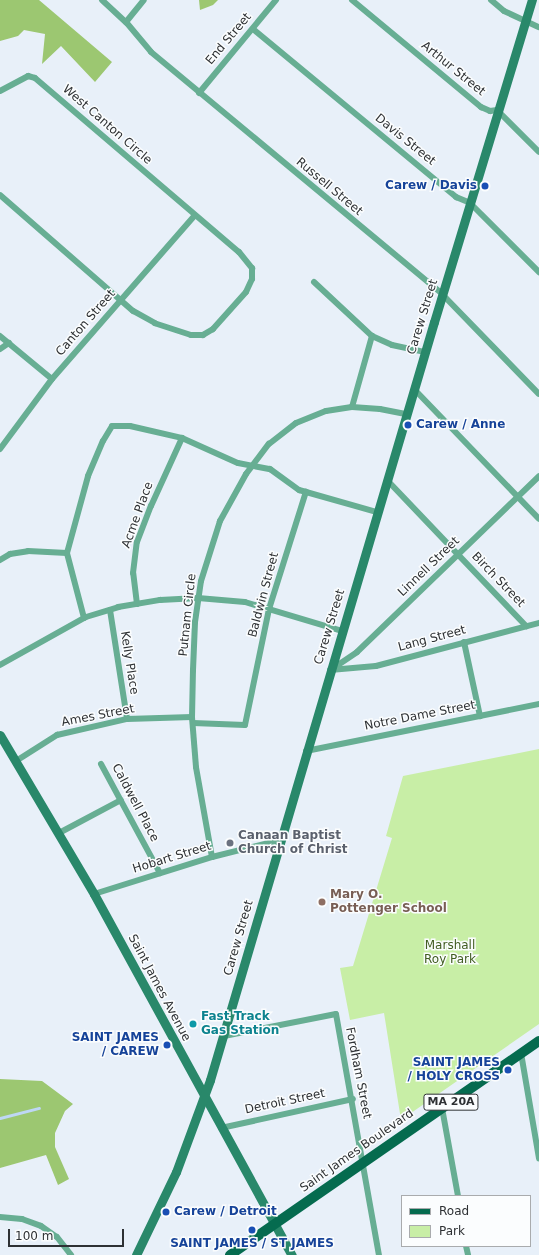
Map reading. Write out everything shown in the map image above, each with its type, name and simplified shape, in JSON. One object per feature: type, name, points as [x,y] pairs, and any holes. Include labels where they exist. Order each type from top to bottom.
[{"type":"main road","name":"Saint James Boulevard","points":[[230,1255],[539,1041]]},
{"type":"street","name":"Russell Street","points":[[102,0],[126,22],[150,52],[442,294],[539,394]]},
{"type":"street","points":[[126,22],[144,0]]},
{"type":"street","name":"End Street","points":[[199,93],[276,0]]},
{"type":"street","name":"Arthur Street","points":[[352,0],[481,106],[490,111],[497,110],[539,152]]},
{"type":"street","points":[[491,0],[504,11],[524,22],[539,26]]},
{"type":"street","name":"Carew Street","points":[[136,1255],[176,1172],[204,1097],[224,1036],[306,751],[424,352],[532,0]]},
{"type":"street","name":"Davis Street","points":[[253,29],[456,197],[470,203],[539,272]]},
{"type":"street","name":"West Canton Circle","points":[[0,91],[28,76],[35,78],[194,216],[239,252],[249,264],[253,272],[246,292],[213,329],[197,336],[155,323],[133,311],[121,300]]},
{"type":"street","points":[[0,196],[121,300]]},
{"type":"street","name":"Canton Street","points":[[0,449],[52,379],[194,216]]},
{"type":"street","points":[[314,282],[372,336],[392,345],[424,352]]},
{"type":"street","points":[[0,336],[52,379]]},
{"type":"street","points":[[352,407],[372,336]]},
{"type":"street","points":[[0,349],[9,343]]},
{"type":"street","points":[[414,389],[539,519]]},
{"type":"street","name":"Putnam Circle","points":[[212,857],[196,767],[192,720],[194,646],[198,598],[210,546],[220,521],[253,465],[269,444],[296,423],[326,411],[352,407],[380,409],[406,414]]},
{"type":"street","points":[[84,618],[67,553],[93,462],[112,426],[130,426],[182,438],[238,463],[270,469],[293,488],[377,512]]},
{"type":"street","name":"Acme Place","points":[[137,604],[133,573],[137,542],[150,506],[182,438]]},
{"type":"street","name":"Linnell Street","points":[[330,670],[357,652],[539,476]]},
{"type":"street","name":"Birch Street","points":[[387,480],[526,626]]},
{"type":"street","name":"Baldwin Street","points":[[249,705],[270,609],[306,492]]},
{"type":"street","points":[[0,560],[10,554],[28,551],[67,553]]},
{"type":"street","points":[[0,665],[84,618],[137,604],[198,598],[245,602],[342,631]]},
{"type":"street","name":"Kelly Place","points":[[110,610],[127,719]]},
{"type":"street","name":"Lang Street","points":[[330,670],[376,666],[539,623]]},
{"type":"street","points":[[464,642],[480,716]]},
{"type":"street","name":"Notre Dame Street","points":[[306,751],[539,704]]},
{"type":"street","name":"Ames Street","points":[[16,761],[55,735],[127,719],[192,720],[245,724],[249,705]]},
{"type":"street","name":"Saint James Avenue","points":[[0,735],[60,833],[292,1255]]},
{"type":"street","name":"Caldwell Place","points":[[101,764],[160,873]]},
{"type":"street","points":[[60,833],[120,800]]},
{"type":"street","name":"Hobart Street","points":[[94,894],[212,857],[280,840]]},
{"type":"street","name":"Fordham Street","points":[[224,1036],[336,1014],[353,1099],[379,1255]]},
{"type":"street","points":[[521,1053],[539,1158]]},
{"type":"street","name":"Detroit Street","points":[[221,1128],[353,1099]]},
{"type":"street","points":[[442,1108],[458,1195]]},
{"type":"street","points":[[0,1217],[22,1219],[41,1226],[57,1237],[71,1255]]},
{"type":"green space","points":[[0,0],[39,0],[112,62],[95,82],[61,46],[42,64],[45,34],[24,30],[18,36],[0,41]]},
{"type":"green space","points":[[199,0],[218,0],[213,5],[200,10]]},
{"type":"green space","name":"Marshall Roy Park","points":[[539,749],[539,1024],[401,1120],[384,1013],[350,1020],[340,968],[353,966],[392,838],[386,836],[403,776]]},
{"type":"green space","points":[[0,1079],[42,1081],[73,1104],[65,1111],[55,1133],[55,1147],[69,1179],[58,1185],[46,1155],[0,1168]]},
{"type":"waterway","points":[[0,1118],[39,1108]]},
{"type":"place","name":"Carew / Davis","points":[[485,186]]},
{"type":"place","name":"Carew / Anne","points":[[408,425]]},
{"type":"place","name":"Canaan Baptist Church of Christ","points":[[230,843]]},
{"type":"place","name":"Mary O. Pottenger School","points":[[322,902]]},
{"type":"place","name":"Fast Track Gas Station","points":[[193,1024]]},
{"type":"place","name":"SAINT JAMES / CAREW","points":[[167,1045]]},
{"type":"place","name":"SAINT JAMES / HOLY CROSS","points":[[508,1070]]},
{"type":"place","name":"Carew / Detroit","points":[[166,1212]]},
{"type":"place","name":"SAINT JAMES / ST JAMES","points":[[252,1230]]}]
